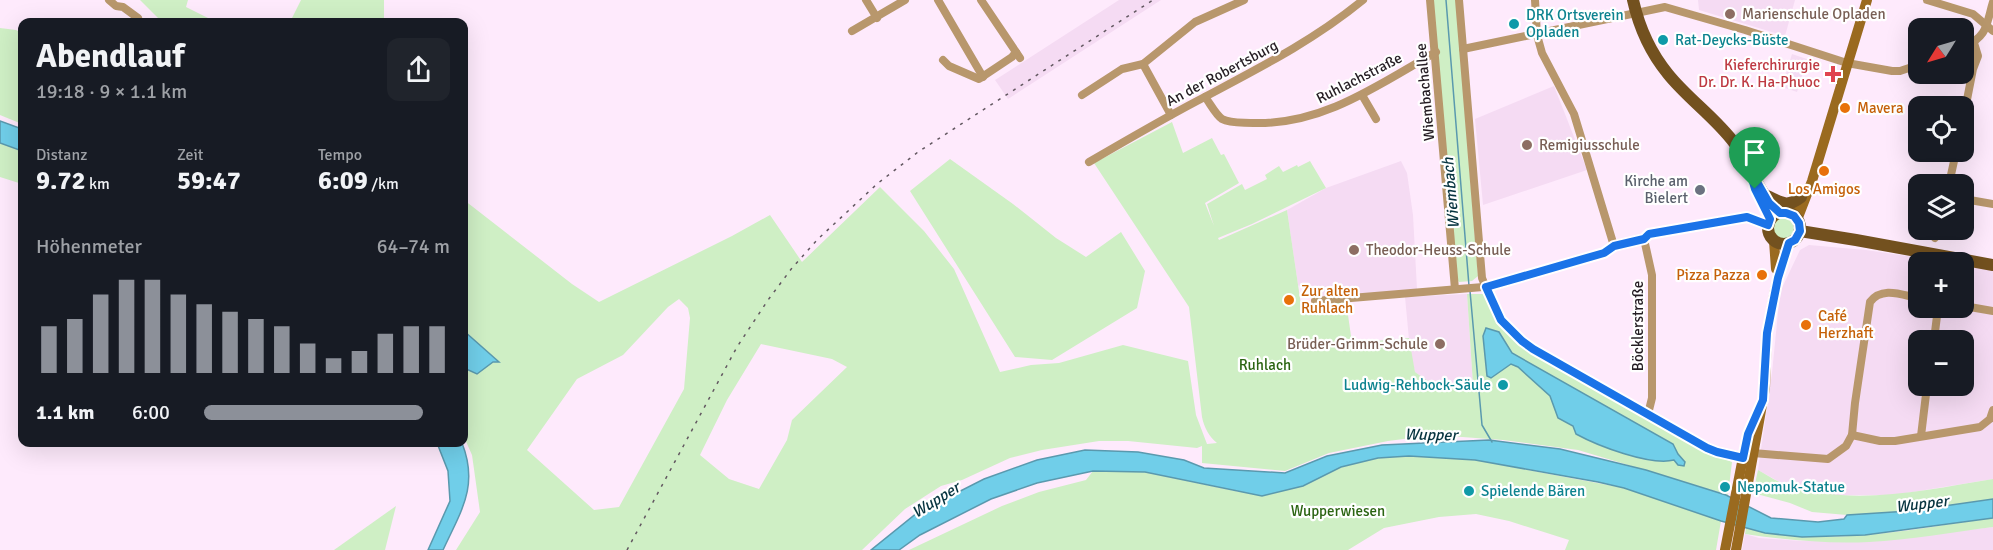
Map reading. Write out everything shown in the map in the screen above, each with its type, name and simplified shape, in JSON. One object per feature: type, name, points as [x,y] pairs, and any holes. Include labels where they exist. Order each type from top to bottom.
[{"type":"main road","points":[[1775,290],[1774,241],[1770,236],[1812,180],[1867,0]]},
{"type":"main road","points":[[1634,6],[1657,60],[1680,87],[1724,130],[1743,155],[1763,195],[1784,220],[1795,240],[1784,244],[1774,241]]},
{"type":"main road","points":[[1749,168],[1755,189],[1784,220],[1856,240],[1993,265]]},
{"type":"main road","points":[[1784,220],[1812,180]]},
{"type":"main road","points":[[1763,195],[1785,204],[1793,203],[1801,197]]},
{"type":"main road","points":[[1736,550],[1734,532],[1748,455],[1748,434],[1759,411],[1765,388],[1767,333],[1775,290],[1789,243]]},
{"type":"main road","points":[[1725,550],[1734,532]]},
{"type":"street","points":[[109,0],[138,18]]},
{"type":"street","points":[[866,0],[877,18]]},
{"type":"street","points":[[852,31],[905,0]]},
{"type":"street","points":[[938,0],[983,77]]},
{"type":"street","points":[[943,60],[950,66],[979,79],[1018,55],[981,0]]},
{"type":"street","points":[[1082,95],[1122,69],[1143,64],[1195,22],[1244,0]]},
{"type":"street","name":"An der Robertsburg","points":[[1089,162],[1171,115],[1260,69],[1300,45],[1363,0]]},
{"type":"street","name":"Wiembachallee","points":[[1430,0],[1455,289]]},
{"type":"street","points":[[1459,0],[1482,278],[1498,316],[1522,341],[1717,452],[1828,459],[1846,446],[1852,435],[1870,302],[1874,296],[1886,292],[1908,296]]},
{"type":"street","points":[[1535,0],[1537,35],[1542,53],[1574,114],[1614,246]]},
{"type":"street","points":[[1928,0],[1973,14],[1990,28]]},
{"type":"street","points":[[1974,66],[1977,56],[1974,43],[1990,28],[1993,2]]},
{"type":"street","points":[[1463,49],[1537,35],[1634,6],[1665,7],[1746,30],[1847,63],[1892,71],[1908,68]]},
{"type":"street","name":"Ruhlachstraße","points":[[1205,97],[1220,118],[1231,122],[1293,121],[1319,114],[1362,95],[1436,52]]},
{"type":"street","points":[[1143,64],[1171,115]]},
{"type":"street","points":[[1362,95],[1376,119]]},
{"type":"street","points":[[1974,201],[1993,204]]},
{"type":"street","points":[[1315,301],[1486,287],[1604,253],[1614,246],[1644,239],[1649,234],[1747,217],[1784,220]]},
{"type":"street","name":"Böcklerstraße","points":[[1644,239],[1652,275],[1652,398],[1648,414]]},
{"type":"street","points":[[1974,308],[1993,311]]},
{"type":"street","points":[[1921,436],[1927,396]]},
{"type":"street","points":[[1852,435],[1880,441],[1894,441],[1980,427],[1990,419],[1993,410]]},
{"type":"shaded area","points":[[1119,0],[1161,0],[1008,99],[995,80]]},
{"type":"shaded area","points":[[1698,0],[1795,0],[1785,36],[1699,10]]},
{"type":"shaded area","points":[[1792,54],[1807,59],[1797,92],[1782,87]]},
{"type":"shaded area","name":"Remigiusschule","points":[[1554,86],[1587,170],[1483,205],[1475,119]]},
{"type":"shaded area","name":"Theodor-Heuss-Schule","points":[[1401,161],[1407,173],[1413,215],[1417,289],[1315,299],[1298,285],[1287,210],[1326,188]]},
{"type":"shaded area","points":[[1809,245],[1866,250],[1908,256],[1908,318],[1974,318],[1974,267],[1993,271],[1993,479],[1894,495],[1829,495],[1785,485],[1758,470],[1772,373],[1780,292],[1800,250]]},
{"type":"shaded area","name":"Brüder-Grimm-Schule","points":[[1467,294],[1473,385],[1438,388],[1415,372],[1410,350],[1405,297]]},
{"type":"shaded area","points":[[1993,527],[1993,550],[1742,550],[1745,534],[1759,538],[1801,541],[1899,538]]},
{"type":"green space","points":[[140,0],[188,0],[186,7],[208,18],[158,18]]},
{"type":"green space","points":[[301,0],[384,0],[384,18],[292,18]]},
{"type":"green space","points":[[1433,0],[1456,0],[1478,276],[1472,281],[1459,282],[1457,279]]},
{"type":"green space","points":[[0,28],[18,31],[18,122],[0,115]]},
{"type":"green space","name":"Ruhlach","points":[[1172,122],[1183,153],[1212,138],[1221,155],[1224,154],[1239,183],[1205,203],[1214,226],[1207,204],[1242,184],[1245,190],[1267,179],[1265,175],[1279,166],[1283,172],[1310,161],[1326,188],[1218,238],[1219,240],[1287,210],[1301,305],[1346,301],[1352,343],[1409,338],[1415,372],[1438,388],[1473,385],[1467,294],[1485,294],[1496,322],[1522,346],[1709,453],[1732,462],[1728,495],[1578,450],[1503,440],[1435,435],[1388,441],[1329,453],[1285,471],[1202,463],[1202,446],[1197,448],[1128,441],[1099,441],[1042,450],[1010,458],[962,480],[941,486],[905,509],[862,550],[456,550],[480,512],[472,455],[468,446],[468,203],[572,284],[599,302],[770,215],[802,262],[880,187],[924,231],[954,269],[1000,372],[1031,365],[1059,363],[1123,345],[1188,361],[1196,415],[1207,444],[1217,443],[1207,431],[1202,417],[1189,307],[1094,163]],"holes":[[[679,299],[688,308],[690,318],[684,389],[619,507],[594,510],[527,450],[577,379],[623,355],[668,307]],[[761,344],[832,359],[847,367],[792,420],[787,440],[759,489],[729,479],[700,455],[727,400]]]},
{"type":"green space","points":[[0,143],[18,150],[18,183],[0,177]]},
{"type":"green space","points":[[950,159],[1056,238],[1086,257],[1121,232],[1145,271],[1137,308],[1052,360],[1015,357],[910,191]]},
{"type":"green space","points":[[1784,217],[1792,220],[1795,228],[1792,236],[1784,239],[1776,236],[1773,228],[1776,220]]},
{"type":"green space","name":"Wupperwiesen","points":[[1409,456],[1475,460],[1624,488],[1721,521],[1716,550],[1565,550],[1569,540],[1509,521],[1476,514],[1439,517],[1384,528],[1348,550],[909,550],[1002,506],[1039,492],[1086,480],[1093,471],[1145,472],[1240,492],[1303,486],[1341,467],[1378,458]]},
{"type":"green space","points":[[1758,470],[1787,485],[1812,492],[1864,496],[1916,492],[1993,479],[1993,499],[1909,511],[1847,515],[1812,512],[1790,503],[1753,493]]},
{"type":"green space","points":[[396,506],[385,550],[334,550]]},
{"type":"green space","points":[[1993,518],[1993,527],[1869,542],[1807,541],[1745,534],[1746,528],[1777,534],[1808,536],[1870,535]]},
{"type":"water","points":[[0,121],[18,128],[18,150],[0,143]]},
{"type":"water","points":[[1486,328],[1499,332],[1512,353],[1673,444],[1685,462],[1684,466],[1678,465],[1674,460],[1652,460],[1624,454],[1576,434],[1573,426],[1558,418],[1550,396],[1518,367],[1511,364],[1491,378],[1487,376],[1483,336]]},
{"type":"water","points":[[468,335],[499,362],[493,362],[477,374],[468,370]]},
{"type":"water","points":[[1489,440],[1560,449],[1646,470],[1726,495],[1771,518],[1818,522],[1844,519],[1847,515],[1909,511],[1993,499],[1993,518],[1865,535],[1802,537],[1765,533],[1721,521],[1624,488],[1598,482],[1475,460],[1409,456],[1378,458],[1341,467],[1303,486],[1262,496],[1145,472],[1093,471],[1037,483],[991,499],[920,535],[899,550],[871,550],[917,513],[984,479],[1037,460],[1085,450],[1138,452],[1184,460],[1204,468],[1285,473],[1327,456],[1382,445]]},
{"type":"water","points":[[439,447],[463,447],[469,472],[466,498],[443,550],[428,550],[450,501],[448,471]]},
{"type":"waterway","name":"Wiembach","points":[[1446,0],[1469,286]]},
{"type":"waterway","name":"Wiembach","points":[[1470,291],[1482,425],[1492,442]]},
{"type":"railway","points":[[627,550],[737,347],[768,300],[818,239],[877,184],[918,152],[1153,0]]},
{"type":"place","name":"Marienschule Opladen","points":[[1730,14]]},
{"type":"place","name":"DRK Ortsverein Opladen","points":[[1514,24]]},
{"type":"place","name":"Rat-Deycks-Büste","points":[[1663,40]]},
{"type":"place","name":"Kieferchirurgie Dr. Dr. K. Ha-Phuoc","points":[[1833,74]]},
{"type":"place","name":"Mavera","points":[[1845,108]]},
{"type":"place","name":"Remigiusschule","points":[[1527,145]]},
{"type":"place","name":"Los Amigos","points":[[1824,171]]},
{"type":"place","name":"Kirche am Bielert","points":[[1700,190]]},
{"type":"place","name":"Theodor-Heuss-Schule","points":[[1354,250]]},
{"type":"place","name":"Pizza Pazza","points":[[1762,275]]},
{"type":"place","name":"Zur alten Ruhlach","points":[[1289,300]]},
{"type":"place","name":"Café Herzhaft","points":[[1806,325]]},
{"type":"place","name":"Brüder-Grimm-Schule","points":[[1440,344]]},
{"type":"place","name":"Ludwig-Rehbock-Säule","points":[[1503,385]]},
{"type":"place","name":"Nepomuk-Statue","points":[[1725,487]]},
{"type":"place","name":"Spielende Bären","points":[[1469,491]]},
{"type":"route","points":[[1749,168],[1769,203],[1780,213],[1794,216],[1799,223],[1800,231],[1795,240],[1789,243],[1778,278],[1767,333],[1763,400],[1748,434],[1743,458],[1707,448],[1533,349],[1498,316],[1486,287],[1496,286],[1604,253],[1614,246],[1644,239],[1649,234],[1747,217],[1768,225],[1770,219],[1755,189],[1749,168]]},
{"type":"water label","name":"Wupper","points":[[1431,435]]},
{"type":"water label","name":"Wupper","points":[[936,500]]},
{"type":"water label","name":"Wupper","points":[[1922,504]]}]
